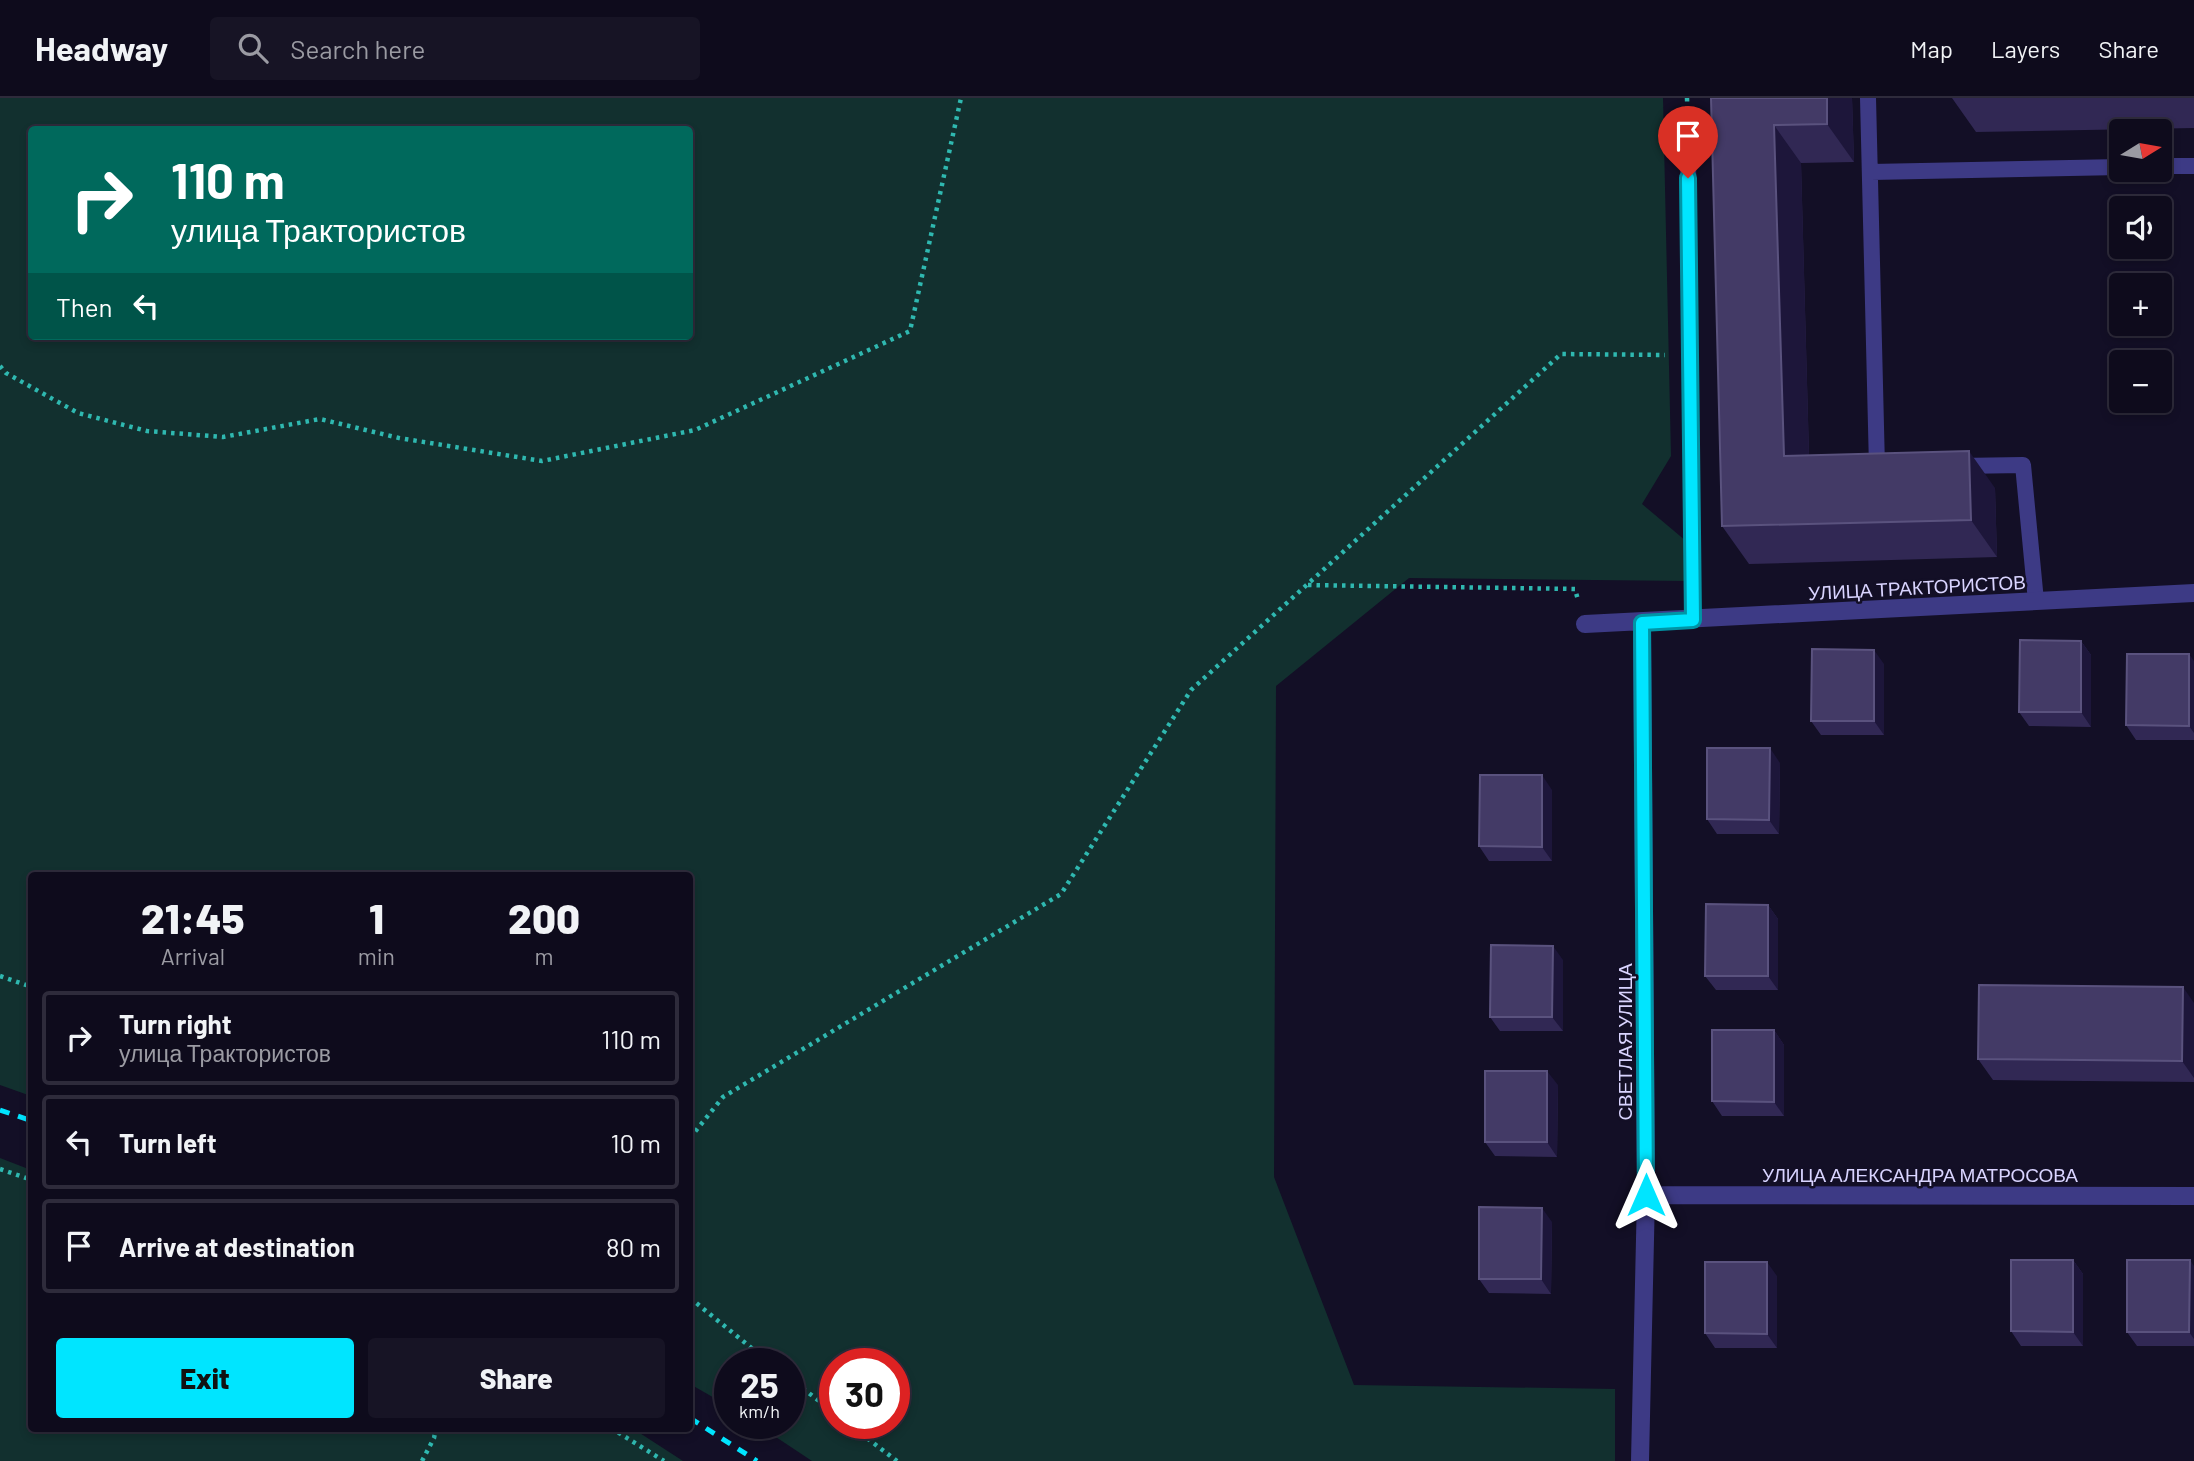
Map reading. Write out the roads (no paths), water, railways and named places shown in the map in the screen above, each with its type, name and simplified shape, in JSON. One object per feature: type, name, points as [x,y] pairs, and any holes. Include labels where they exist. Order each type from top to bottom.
[{"type":"street","name":"УЛИЦА ТРАКТОРИСТОВ","points":[[1585,624],[2194,593]]},
{"type":"street","name":"СВЕТЛАЯ УЛИЦА","points":[[1640,1461],[1646,1195],[1642,623]]},
{"type":"street","name":"УЛИЦА АЛЕКСАНДРА МАТРОСОВА","points":[[1646,1195],[2194,1196]]},
{"type":"lane","points":[[1868,98],[1877,467],[1903,467]]},
{"type":"lane","points":[[1688,153],[1693,620]]},
{"type":"lane","points":[[2172,166],[2194,166]]},
{"type":"lane","points":[[1871,172],[2109,167]]},
{"type":"lane","points":[[1943,466],[2023,465],[2036,601]]},
{"type":"railway","points":[[0,1110],[28,1120]]},
{"type":"railway","points":[[693,1420],[757,1461]]}]
